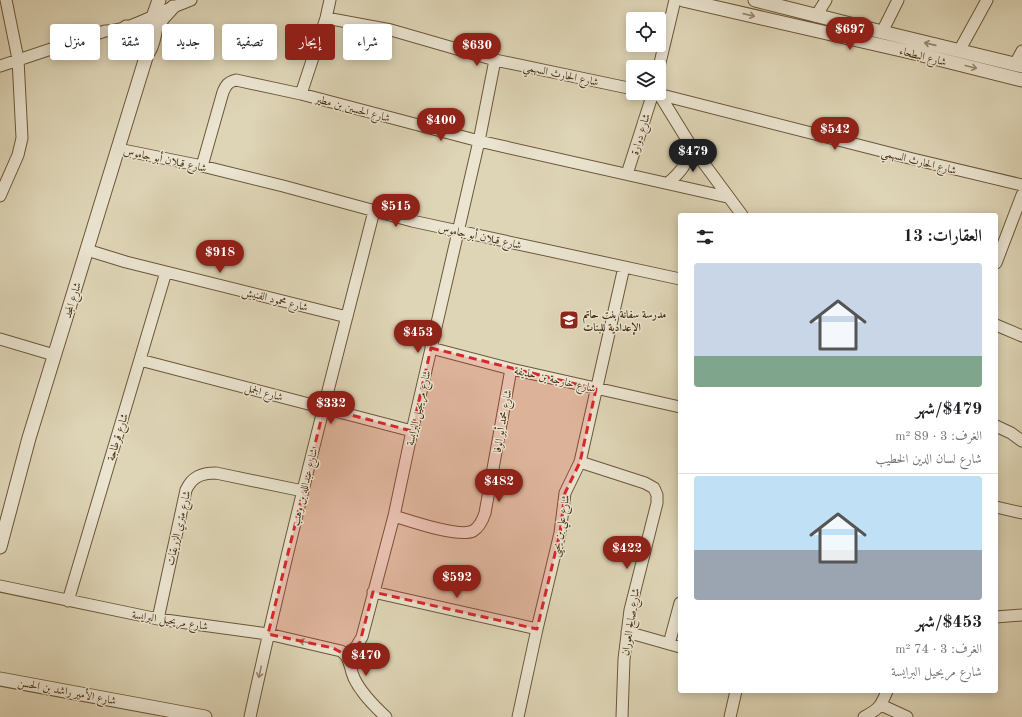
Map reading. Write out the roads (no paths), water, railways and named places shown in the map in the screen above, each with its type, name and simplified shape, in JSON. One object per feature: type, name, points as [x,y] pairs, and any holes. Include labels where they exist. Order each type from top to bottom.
[{"type":"street","points":[[0,196],[18,155],[22,138],[18,59],[6,0]]},
{"type":"street","name":"شارع المجد","points":[[151,24],[159,0]]},
{"type":"street","points":[[133,24],[147,20],[154,15],[191,0]]},
{"type":"street","points":[[301,94],[326,18],[330,0]]},
{"type":"street","points":[[661,60],[675,0]]},
{"type":"street","name":"شارع البطحاء","points":[[683,0],[910,52],[1022,80]]},
{"type":"street","name":"شارع البطحاء","points":[[755,0],[1019,65]]},
{"type":"street","points":[[816,16],[826,0]]},
{"type":"street","points":[[882,32],[898,0]]},
{"type":"street","points":[[959,51],[987,0]]},
{"type":"street","points":[[155,30],[173,7]]},
{"type":"street","points":[[105,31],[116,24],[148,14],[154,15]]},
{"type":"street","name":"شارع المجد","points":[[154,15],[156,18],[154,35]]},
{"type":"street","name":"شارع الحارث السهمي","points":[[326,18],[391,30],[495,60],[626,88]]},
{"type":"street","points":[[0,66],[108,31]]},
{"type":"street","points":[[1019,65],[1022,51]]},
{"type":"street","name":"شارع المجد","points":[[0,547],[29,438],[118,149],[143,60]]},
{"type":"street","name":"شارع مريحيل البرايسة","points":[[0,586],[158,619],[268,634],[344,653],[352,651],[360,642],[394,516],[479,140],[495,60]]},
{"type":"street","name":"شارع الحسين بن مطير","points":[[202,166],[226,85],[230,82],[243,81],[301,94],[479,140],[727,197]]},
{"type":"street","name":"شارع الحارث السهمي","points":[[666,96],[913,159],[1022,185]]},
{"type":"street","name":"شارع دوارة","points":[[627,174],[653,100]]},
{"type":"street","points":[[660,100],[727,197],[741,213]]},
{"type":"street","points":[[668,183],[680,173],[688,157],[691,146]]},
{"type":"street","name":"شارع قبلان أبو جاموس","points":[[118,149],[202,166],[374,211],[458,231],[678,279]]},
{"type":"street","points":[[998,260],[1018,217],[1022,195]]},
{"type":"street","name":"شارع عبدالله بن وهب","points":[[250,717],[268,634],[303,491],[374,211]]},
{"type":"street","name":"شارع محمود الفنيش","points":[[87,250],[166,272],[347,317]]},
{"type":"street","name":"شارع علي بن يحيى","points":[[518,717],[536,629],[560,533],[565,493],[580,462],[624,267]]},
{"type":"street","name":"شارع قرطاجة","points":[[68,601],[166,272]]},
{"type":"street","points":[[998,326],[1022,336]]},
{"type":"street","points":[[0,339],[54,355]]},
{"type":"street","name":"شارع خارجة بن حذيفة","points":[[431,348],[511,369],[678,407]]},
{"type":"street","name":"شارع الجمل","points":[[140,360],[412,431]]},
{"type":"street","name":"شارع محمد أبو الوفا","points":[[394,516],[451,532],[463,533],[474,531],[480,524],[486,513],[511,369]]},
{"type":"street","points":[[998,427],[1011,433],[1022,441]]},
{"type":"street","name":"شارع صالح العوران","points":[[580,462],[645,483],[654,488],[657,495],[656,508],[630,610],[624,659],[622,717]]},
{"type":"street","name":"شارع متري الزريقات","points":[[158,619],[186,490],[190,483],[198,476],[207,473],[216,473],[303,491]]},
{"type":"street","points":[[998,507],[1022,513]]},
{"type":"street","points":[[373,592],[536,629]]},
{"type":"street","points":[[998,617],[1022,615]]},
{"type":"street","points":[[627,632],[675,645],[678,620]]},
{"type":"street","points":[[344,653],[359,687],[386,717]]},
{"type":"street","name":"شارع الأمير راشد بن الحسن","points":[[0,679],[205,717]]},
{"type":"street","points":[[730,717],[736,693]]},
{"type":"street","points":[[864,717],[881,705],[886,693]]},
{"type":"street","points":[[881,705],[907,717]]},
{"type":"place","name":"مدرسة سفانة بنت حاتم الإعدادية للبنات","points":[[569,320]]}]
